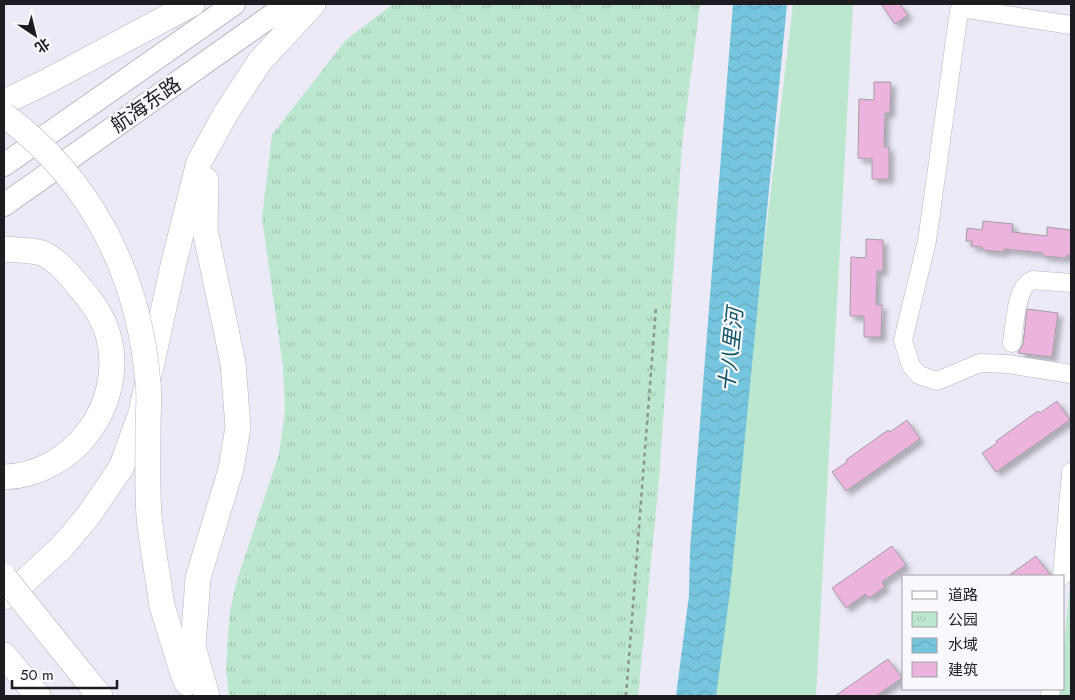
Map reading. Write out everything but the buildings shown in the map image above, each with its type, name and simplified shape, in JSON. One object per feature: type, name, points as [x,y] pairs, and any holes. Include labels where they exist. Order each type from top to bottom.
[{"type":"highway","points":[[4,102],[44,83],[192,4]]},
{"type":"highway","points":[[4,596],[26,580],[62,547],[88,516],[121,468],[141,413],[173,266],[199,162],[260,61],[313,4]]},
{"type":"highway","points":[[4,115],[35,141],[77,187],[105,230],[117,255],[130,291],[141,334],[149,384],[149,516],[162,606],[183,674],[194,696]]},
{"type":"highway","points":[[207,696],[193,648],[198,578],[231,469],[238,428],[233,363],[205,230],[206,170],[213,136]]},
{"type":"highway","points":[[4,249],[42,253],[64,269],[90,298],[98,311],[109,339],[112,368],[102,412],[86,437],[64,457],[38,470],[24,475],[4,477]]},
{"type":"highway","points":[[4,577],[92,687]]},
{"type":"highway","points":[[4,655],[36,694]]},
{"type":"main road","name":"航海东路","points":[[4,165],[234,4]]},
{"type":"main road","name":"航海东路","points":[[4,206],[288,4]]},
{"type":"lane","points":[[1071,25],[967,9],[959,11],[928,241],[903,340],[911,366],[919,375],[937,381],[980,363],[1008,364],[1071,374]]},
{"type":"lane","points":[[1012,342],[1019,293],[1027,282],[1033,280],[1071,283]]},
{"type":"lane","points":[[1062,575],[1071,472]]},
{"type":"path","points":[[626,696],[656,307]]},
{"type":"green space","points":[[393,4],[700,4],[682,144],[659,479],[638,696],[229,696],[226,668],[230,611],[237,580],[279,454],[285,411],[283,367],[262,218],[272,135],[346,40]]},
{"type":"green space","points":[[793,4],[853,4],[816,696],[711,696]]},
{"type":"green space","points":[[1071,572],[1071,696],[1059,696],[1060,690],[1065,690],[1065,637]]},
{"type":"water","name":"十八里河","points":[[733,4],[787,4],[730,592],[716,696],[676,696],[689,595],[690,550]]}]
